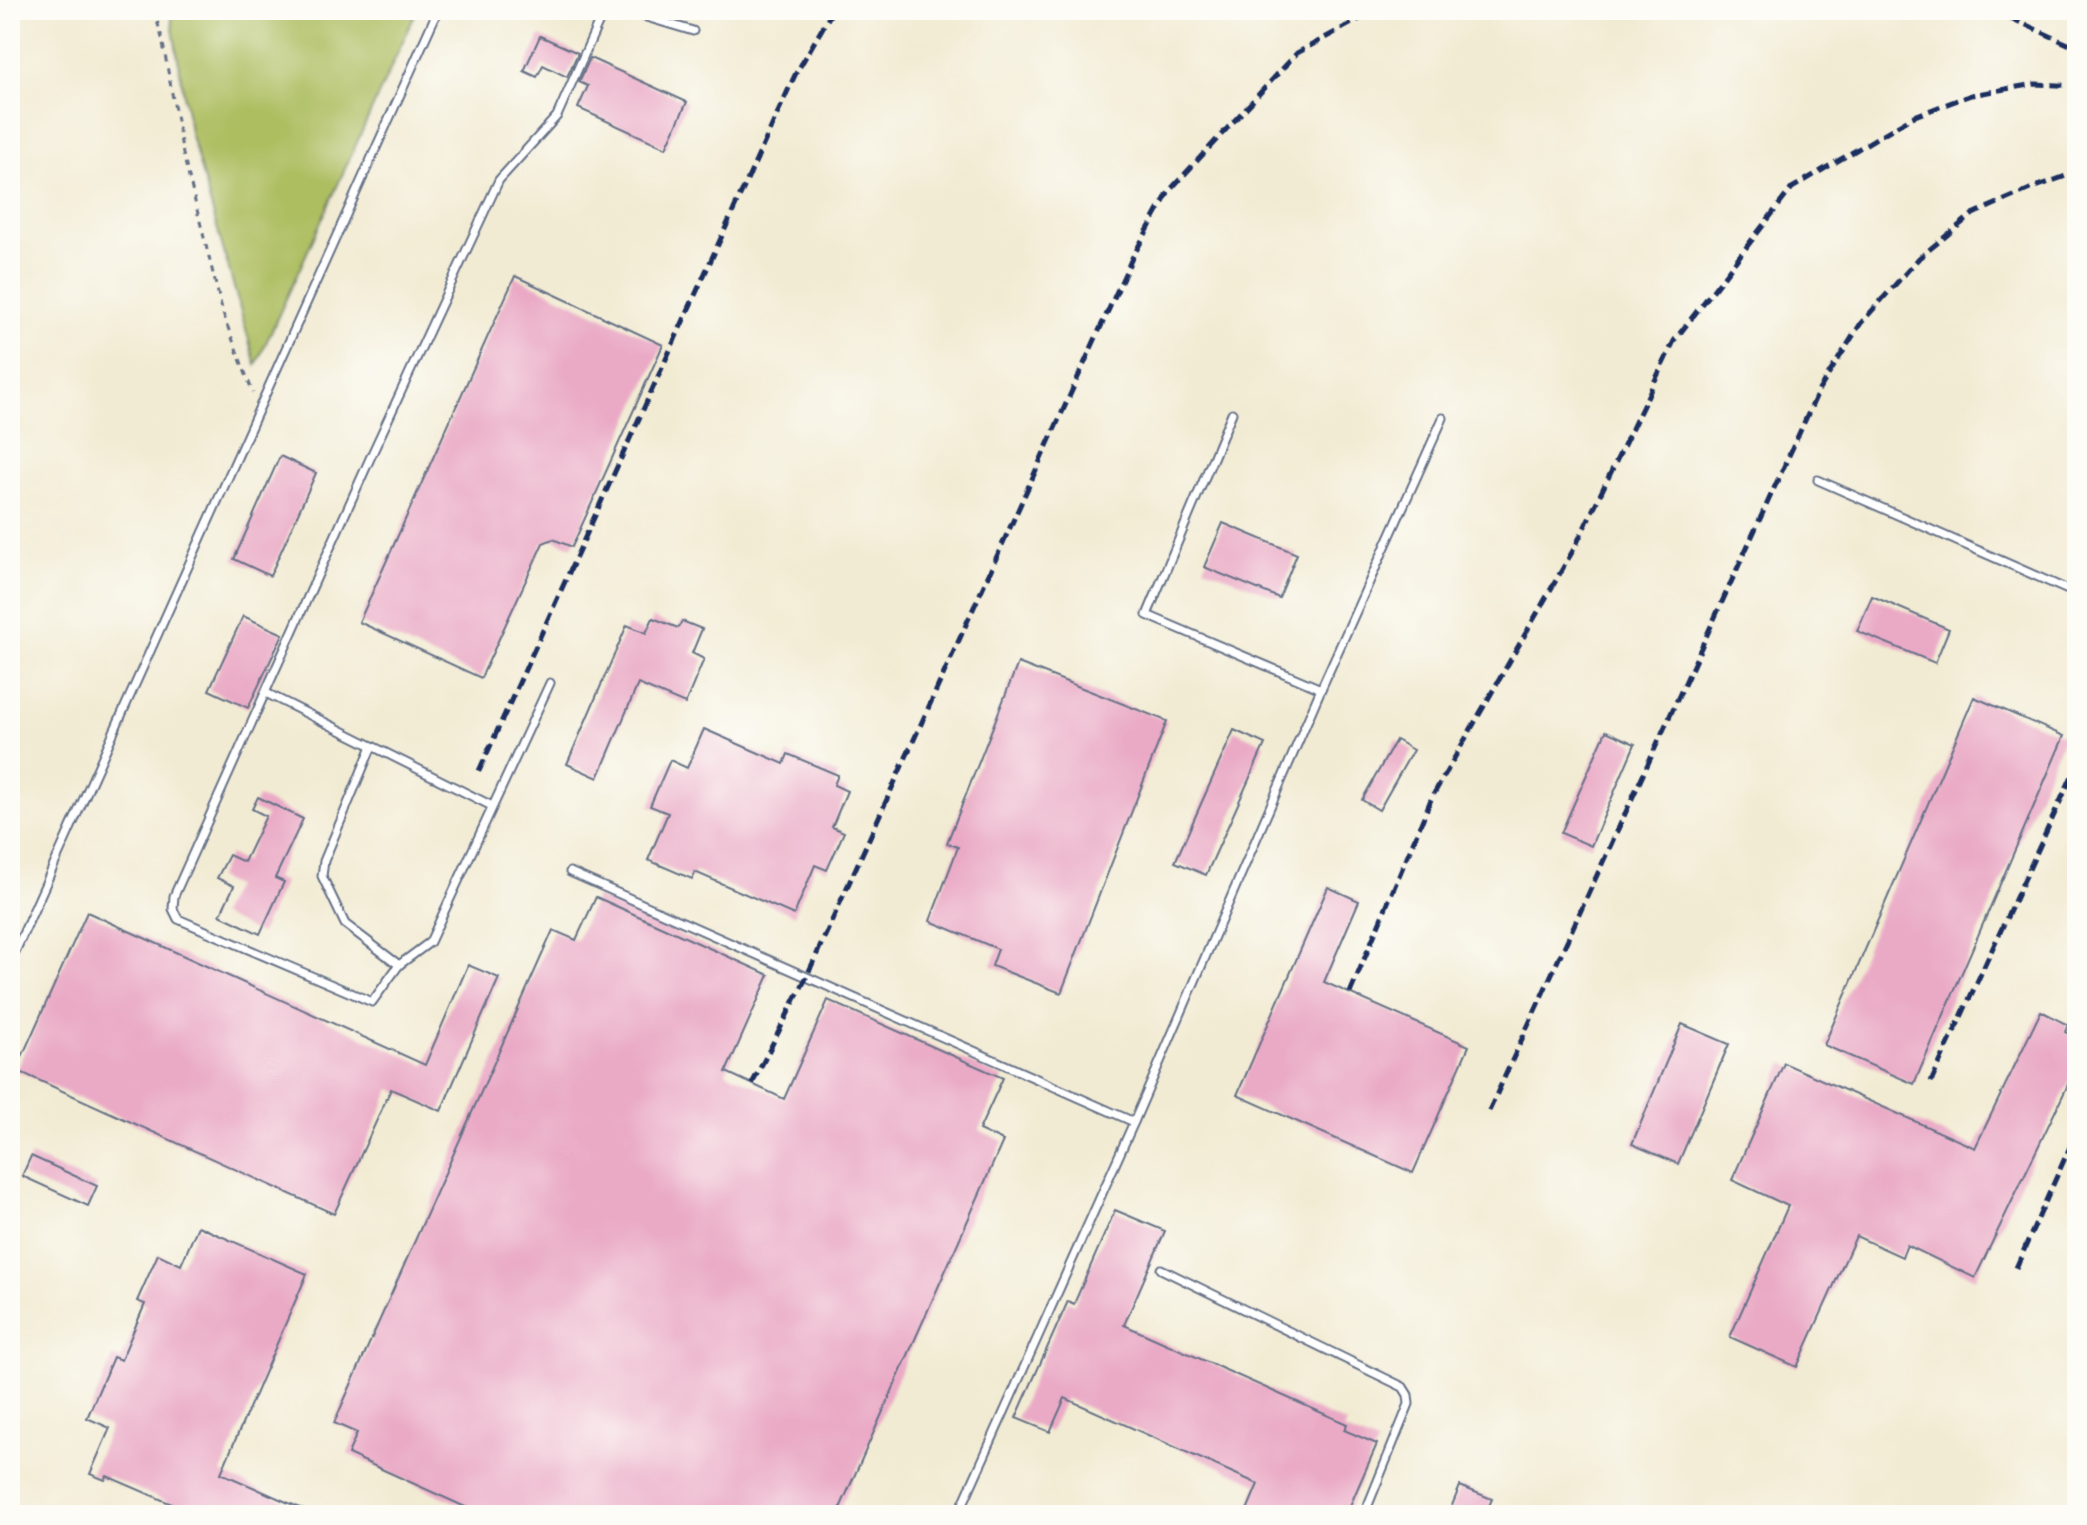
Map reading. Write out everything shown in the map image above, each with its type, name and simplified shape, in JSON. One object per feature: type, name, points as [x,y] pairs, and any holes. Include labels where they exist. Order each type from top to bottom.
[{"type":"lane","points":[[10,963],[438,10]]},
{"type":"lane","points":[[550,683],[430,942],[399,965],[372,1002],[178,919],[173,909],[174,896],[499,180],[557,116],[604,10]]},
{"type":"lane","points":[[623,10],[693,31]]},
{"type":"lane","points":[[1232,413],[1147,615],[1321,689]]},
{"type":"lane","points":[[958,1515],[1443,418]]},
{"type":"lane","points":[[1818,480],[2077,594]]},
{"type":"lane","points":[[266,693],[492,806]]},
{"type":"lane","points":[[372,746],[324,861],[322,876],[345,924],[399,965]]},
{"type":"lane","points":[[570,872],[1134,1122]]},
{"type":"lane","points":[[1161,1269],[1403,1387],[1409,1404],[1364,1515]]},
{"type":"path","points":[[154,10],[183,154],[224,317],[259,408]]},
{"type":"green space","points":[[169,10],[417,10],[256,365],[190,132]]},
{"type":"building","points":[[540,36],[578,53],[567,77],[543,65],[537,77],[524,71]]},
{"type":"building","points":[[590,58],[687,102],[666,148],[578,108],[588,86],[579,82]]},
{"type":"building","points":[[515,276],[663,345],[572,547],[553,539],[543,543],[481,678],[359,622]]},
{"type":"building","points":[[280,456],[316,473],[270,576],[234,559]]},
{"type":"building","points":[[1223,523],[1297,554],[1279,598],[1204,567]]},
{"type":"building","points":[[1872,596],[1949,629],[1935,663],[1857,631]]},
{"type":"building","points":[[243,616],[283,634],[248,708],[209,690]]},
{"type":"building","points":[[653,618],[678,628],[682,621],[702,629],[692,653],[704,659],[685,704],[638,684],[598,778],[567,764],[627,625],[646,633]]},
{"type":"building","points":[[1018,663],[1167,721],[1061,993],[992,966],[998,949],[930,921],[958,847],[947,843]]},
{"type":"building","points":[[1974,697],[2064,736],[1914,1084],[1824,1045]]},
{"type":"building","points":[[704,729],[784,764],[788,754],[838,775],[834,785],[847,791],[832,827],[844,832],[827,870],[815,865],[794,915],[695,872],[692,879],[648,860],[668,813],[650,806],[670,760],[687,768]]},
{"type":"building","points":[[1234,730],[1265,744],[1206,875],[1175,862]]},
{"type":"building","points":[[1606,731],[1635,744],[1591,846],[1561,833]]},
{"type":"building","points":[[1396,740],[1413,750],[1379,810],[1362,800]]},
{"type":"building","points":[[258,797],[303,819],[275,878],[284,882],[260,934],[220,915],[234,886],[217,878],[229,855],[244,862],[266,816],[252,809]]},
{"type":"building","points":[[1328,887],[1359,901],[1324,982],[1469,1046],[1413,1173],[1237,1095]]},
{"type":"building","points":[[596,897],[769,975],[726,1072],[784,1099],[828,1000],[1003,1078],[979,1130],[1003,1141],[837,1515],[483,1515],[348,1454],[357,1433],[334,1423],[553,930],[576,940]]},
{"type":"building","points":[[87,912],[425,1065],[468,965],[499,978],[441,1111],[391,1089],[334,1214],[16,1070]]},
{"type":"building","points":[[2041,1011],[2068,1025],[2065,1032],[2077,1038],[2077,1066],[1975,1278],[1907,1245],[1902,1257],[1856,1236],[1797,1367],[1730,1337],[1788,1206],[1732,1180],[1784,1063],[1975,1148]]},
{"type":"building","points":[[1682,1024],[1729,1044],[1678,1164],[1632,1144]]},
{"type":"building","points":[[31,1156],[97,1186],[88,1206],[22,1176]]},
{"type":"building","points":[[1115,1210],[1165,1231],[1124,1325],[1347,1424],[1344,1430],[1377,1444],[1346,1515],[1245,1515],[1258,1484],[1065,1398],[1050,1432],[1016,1418],[1068,1301],[1074,1304]]},
{"type":"building","points":[[198,1226],[307,1274],[221,1473],[316,1515],[197,1515],[107,1476],[105,1480],[90,1474],[110,1428],[87,1418],[113,1357],[121,1360],[145,1304],[137,1301],[158,1254],[181,1265]]},
{"type":"building","points":[[1460,1486],[1492,1499],[1485,1515],[1448,1515]]},
{"type":"railway","points":[[479,771],[795,75],[833,10]]},
{"type":"railway","points":[[752,1084],[806,978],[1132,258],[1170,190],[1297,53],[1376,10]]},
{"type":"railway","points":[[1993,10],[2077,48]]},
{"type":"railway","points":[[1350,993],[1432,797],[1575,547],[1674,341],[1792,188],[1912,117],[1971,95],[2035,84],[2077,86]]},
{"type":"railway","points":[[1489,1111],[1819,390],[1861,323],[1919,258],[1973,214],[2077,172]]},
{"type":"railway","points":[[1931,1082],[2077,765]]},
{"type":"railway","points":[[2016,1268],[2077,1131]]}]
